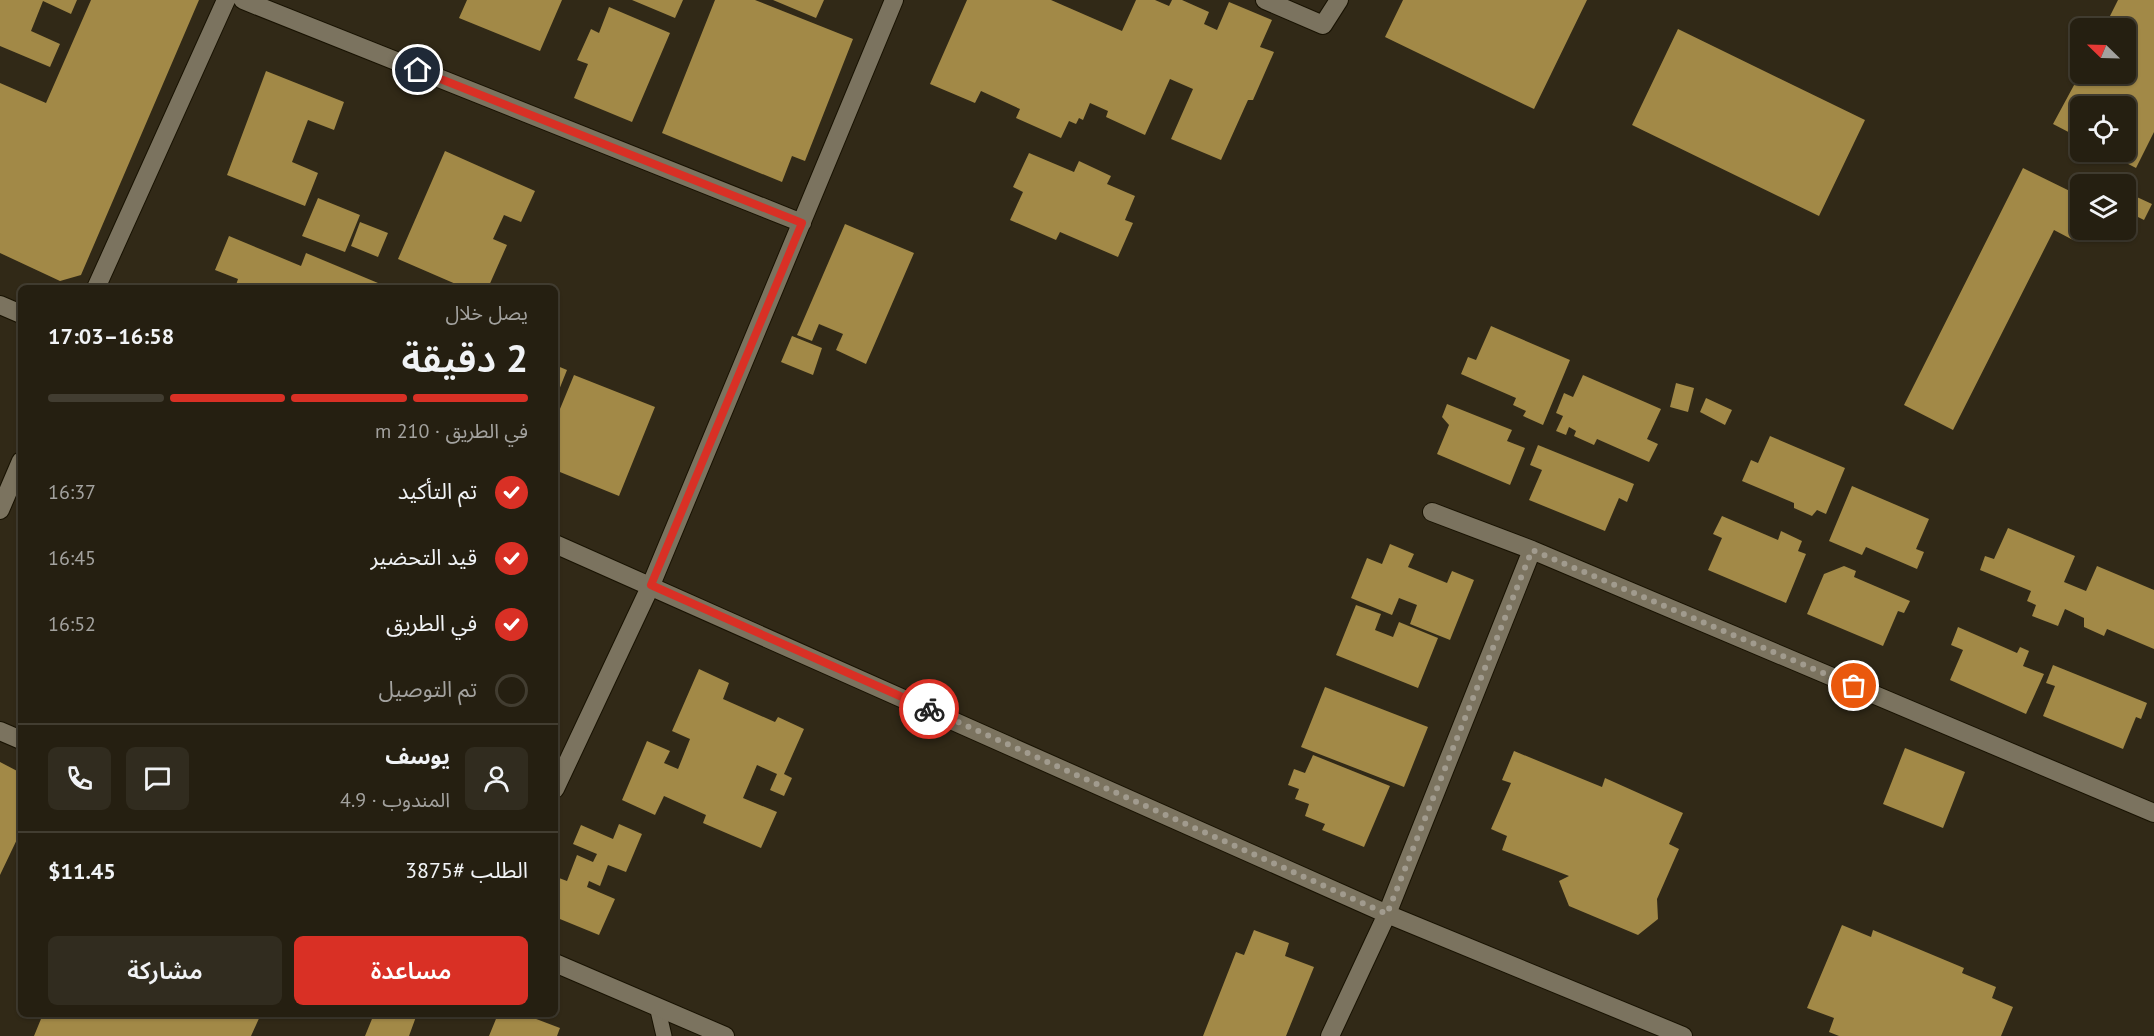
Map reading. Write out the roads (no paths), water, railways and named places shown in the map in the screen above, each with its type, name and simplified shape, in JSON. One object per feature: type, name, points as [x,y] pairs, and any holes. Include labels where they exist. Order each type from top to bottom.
[{"type":"street","points":[[97,285],[226,0]]},
{"type":"street","points":[[243,0],[802,223]]},
{"type":"street","points":[[558,783],[651,585],[894,0]]},
{"type":"street","points":[[1265,0],[1323,25],[1339,0]]},
{"type":"street","points":[[0,305],[18,313]]},
{"type":"street","points":[[0,510],[18,468]]},
{"type":"street","points":[[1432,512],[1532,550],[2154,813]]},
{"type":"street","points":[[558,545],[1387,914],[1683,1036]]},
{"type":"street","points":[[1330,1036],[1387,914],[1532,550]]},
{"type":"street","points":[[0,731],[18,739]]},
{"type":"street","points":[[558,964],[725,1036]]},
{"type":"lane","points":[[657,1006],[664,1036]]}]
